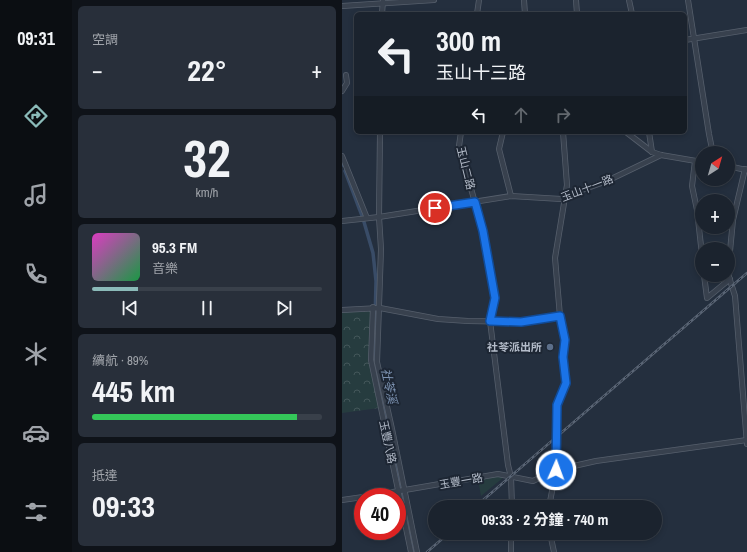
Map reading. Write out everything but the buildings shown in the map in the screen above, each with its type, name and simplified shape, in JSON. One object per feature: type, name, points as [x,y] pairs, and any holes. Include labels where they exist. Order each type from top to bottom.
[{"type":"street","points":[[342,6],[382,2],[434,0]]},
{"type":"street","points":[[477,12],[479,0]]},
{"type":"street","points":[[524,0],[525,12]]},
{"type":"street","points":[[576,0],[577,12]]},
{"type":"street","points":[[629,0],[632,12]]},
{"type":"street","points":[[688,0],[711,146]]},
{"type":"street","points":[[687,40],[747,30]]},
{"type":"street","points":[[342,91],[347,83],[346,75]]},
{"type":"street","points":[[380,134],[378,217],[381,249],[376,307],[377,362],[392,429],[401,488]]},
{"type":"street","name":"玉山二路","points":[[461,134],[459,146],[483,231],[495,298],[490,321],[511,477],[512,500]]},
{"type":"street","points":[[503,134],[499,149],[511,196]]},
{"type":"street","points":[[550,500],[556,470],[557,405],[566,383],[563,357],[565,340],[560,316],[556,258],[566,198],[567,174],[563,134]]},
{"type":"street","points":[[629,134],[652,152],[695,161],[692,186],[697,210],[701,242]]},
{"type":"street","points":[[649,134],[652,152]]},
{"type":"street","name":"玉山十一路","points":[[342,221],[378,217],[511,196],[555,199],[566,198],[571,194],[607,181],[661,155]]},
{"type":"street","points":[[342,156],[367,218]]},
{"type":"street","points":[[731,242],[733,220],[746,170],[735,168]]},
{"type":"street","points":[[705,282],[707,298],[726,282]]},
{"type":"street","points":[[731,282],[735,296],[747,444]]},
{"type":"street","points":[[342,310],[376,307],[438,319],[521,322],[560,316]]},
{"type":"street","name":"玉豐八路","points":[[376,307],[371,360],[400,488]]},
{"type":"street","name":"玉豐一路","points":[[406,490],[498,474],[533,481],[556,470],[596,461],[747,440]]},
{"type":"street","name":"玉豐一路","points":[[342,500],[354,498]]},
{"type":"street","points":[[406,510],[417,552]]},
{"type":"street","name":"玉豐八路","points":[[406,522],[411,552]]},
{"type":"street","points":[[511,540],[511,552]]},
{"type":"street","points":[[551,540],[554,552]]},
{"type":"green space","points":[[371,309],[369,360],[379,408],[342,413],[342,311]]},
{"type":"green space","points":[[498,476],[504,477],[481,496],[478,480]]},
{"type":"waterway","name":"社苓溪","points":[[345,171],[362,216]]},
{"type":"waterway","name":"社苓溪","points":[[364,222],[373,253],[376,281],[374,361],[414,552]]},
{"type":"railway","points":[[483,500],[747,273]]},
{"type":"railway","points":[[427,552],[441,540]]},
{"type":"place","name":"社苓派出所","points":[[550,347]]},
{"type":"route","points":[[435,208],[475,202],[483,231],[495,298],[490,321],[521,322],[560,316],[565,340],[563,357],[566,383],[557,405],[558,433],[556,470]]}]
